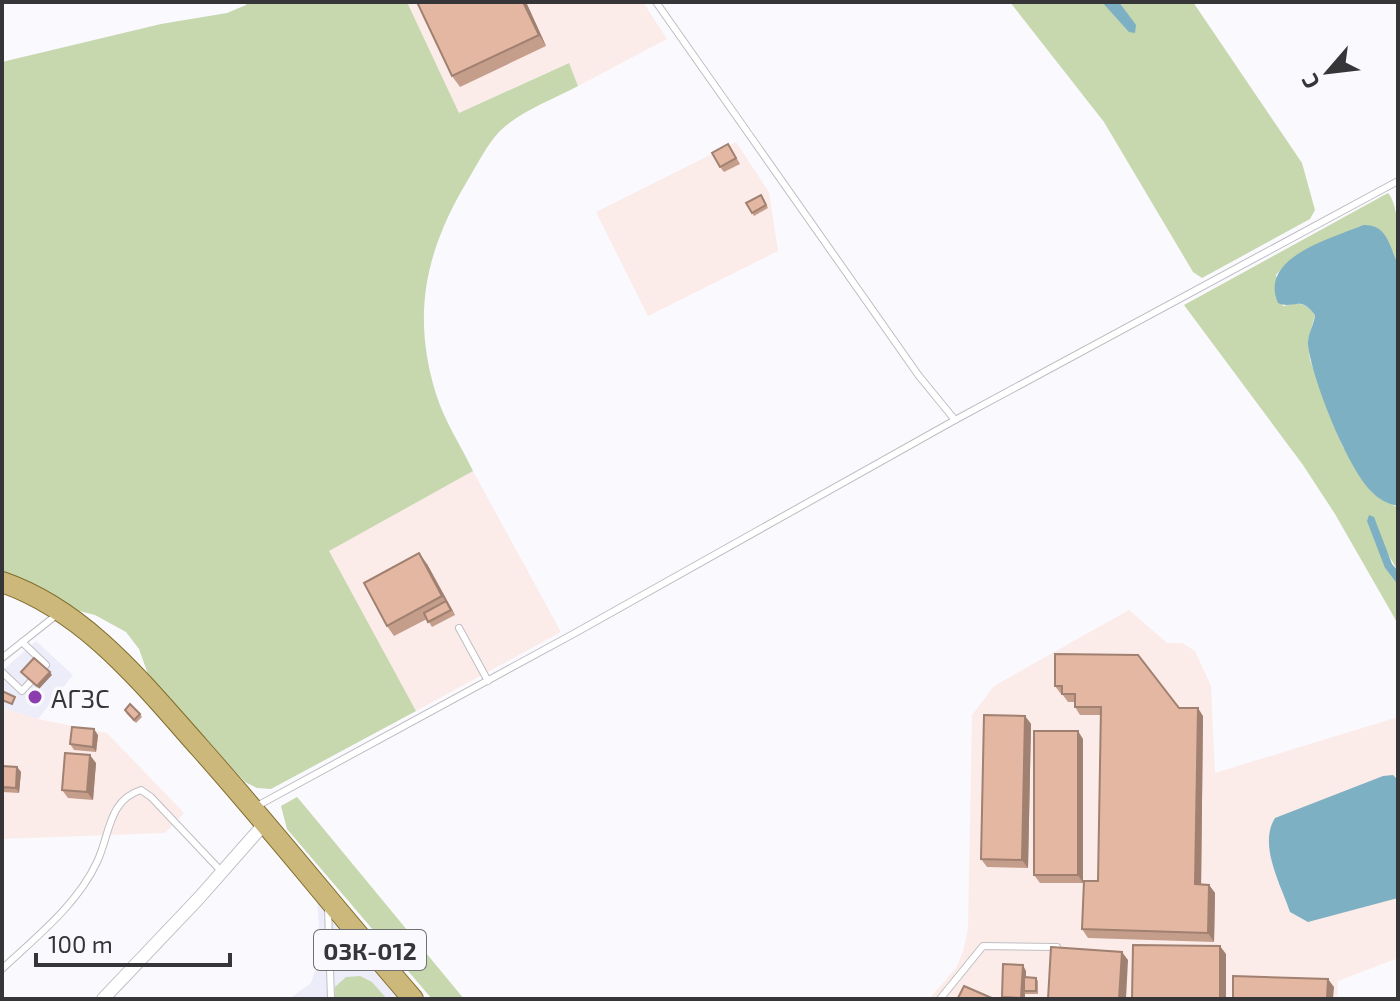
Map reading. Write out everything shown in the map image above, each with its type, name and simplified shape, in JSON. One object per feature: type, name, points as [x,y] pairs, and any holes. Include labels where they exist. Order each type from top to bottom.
[{"type":"main road","name":"03К-012","points":[[2,582],[18,587],[61,611],[101,642],[135,675],[260,815],[328,901],[413,999]]},
{"type":"street","points":[[103,999],[222,872],[260,815]]},
{"type":"lane","points":[[656,2],[902,352],[955,420]]},
{"type":"lane","points":[[260,815],[488,681],[955,420],[1398,181]]},
{"type":"lane","points":[[2,658],[61,611]]},
{"type":"lane","points":[[459,628],[488,681]]},
{"type":"lane","points":[[2,672],[22,691],[46,665],[22,642]]},
{"type":"lane","points":[[2,969],[55,918],[85,882],[98,861],[115,810],[130,794],[141,790],[151,797],[222,872]]},
{"type":"lane","points":[[328,901],[331,999]]},
{"type":"lane","points":[[940,999],[983,946],[1057,947]]},
{"type":"shaded area","points":[[407,2],[643,2],[667,39],[578,86],[568,63],[459,113]]},
{"type":"shaded area","points":[[736,142],[769,192],[778,251],[648,316],[596,212]]},
{"type":"shaded area","points":[[473,471],[561,632],[416,711],[328,551]]},
{"type":"shaded area","points":[[1129,610],[1167,643],[1182,643],[1195,651],[1211,686],[1215,773],[1398,717],[1398,958],[1338,981],[1337,999],[929,999],[956,968],[968,928],[972,715],[994,686]]},
{"type":"shaded area","points":[[36,641],[73,675],[38,719],[2,708],[2,671]]},
{"type":"shaded area","points":[[2,708],[107,733],[184,813],[165,833],[2,839]]},
{"type":"shaded area","points":[[317,902],[401,999],[289,999],[311,983],[321,953]]},
{"type":"green space","points":[[247,2],[407,2],[459,113],[569,63],[578,86],[517,118],[495,137],[454,204],[433,256],[424,309],[428,364],[439,404],[473,471],[329,551],[416,711],[271,789],[257,788],[245,782],[148,674],[139,649],[126,632],[2,571],[2,62],[161,24],[227,13]]},
{"type":"green space","points":[[1010,2],[1102,2],[1135,25],[1119,2],[1193,2],[1302,163],[1315,210],[1310,219],[1202,278],[1193,272],[1104,122]]},
{"type":"green space","points":[[1388,193],[1395,207],[1398,264],[1393,252],[1363,225],[1305,251],[1276,275],[1283,306],[1301,304],[1315,315],[1308,340],[1310,360],[1343,447],[1394,506],[1398,506],[1398,571],[1385,549],[1385,568],[1398,585],[1398,624],[1303,465],[1184,305]]},
{"type":"green space","points":[[297,797],[464,999],[432,999],[287,829],[281,806]]},
{"type":"green space","points":[[360,976],[372,982],[387,999],[335,999],[335,987],[346,977]]},
{"type":"water","points":[[1102,2],[1119,2],[1136,25],[1135,33],[1129,32]]},
{"type":"water","points":[[1363,225],[1382,232],[1398,264],[1398,506],[1371,491],[1352,463],[1332,422],[1316,379],[1308,345],[1315,315],[1305,305],[1278,303],[1275,287],[1278,273],[1301,252]]},
{"type":"water","points":[[1369,515],[1374,517],[1392,564],[1398,571],[1398,585],[1385,568],[1367,521]]},
{"type":"water","points":[[1393,775],[1398,780],[1398,898],[1308,922],[1290,912],[1270,852],[1270,829],[1275,818],[1383,776]]},
{"type":"building","points":[[417,2],[523,2],[539,35],[452,76]]},
{"type":"building","points":[[728,144],[736,158],[720,167],[712,153]]},
{"type":"building","points":[[761,195],[766,205],[752,213],[746,203]]},
{"type":"building","points":[[419,553],[442,596],[387,626],[364,583]]},
{"type":"building","points":[[446,601],[451,610],[428,622],[424,613]]},
{"type":"building","points":[[1055,654],[1138,655],[1179,708],[1198,708],[1195,884],[1209,885],[1208,933],[1082,929],[1084,881],[1098,881],[1101,707],[1075,707],[1075,694],[1062,694],[1062,686],[1055,686]]},
{"type":"building","points":[[34,658],[50,672],[37,686],[21,672]]},
{"type":"building","points":[[2,691],[15,697],[12,704],[2,700]]},
{"type":"building","points":[[130,704],[140,714],[134,720],[125,710]]},
{"type":"building","points":[[984,715],[1025,716],[1022,860],[981,859]]},
{"type":"building","points":[[72,727],[94,729],[93,747],[70,744]]},
{"type":"building","points":[[1034,731],[1078,731],[1078,875],[1034,875]]},
{"type":"building","points":[[65,753],[90,755],[87,792],[62,790]]},
{"type":"building","points":[[2,766],[17,767],[16,788],[2,787]]},
{"type":"building","points":[[1133,945],[1220,946],[1220,999],[1132,999]]},
{"type":"building","points":[[1051,947],[1122,952],[1119,999],[1048,999]]},
{"type":"building","points":[[1003,964],[1023,965],[1021,998],[1002,997]]},
{"type":"building","points":[[1233,976],[1328,979],[1327,999],[1233,999]]},
{"type":"building","points":[[1024,977],[1036,978],[1036,991],[1024,991]]},
{"type":"building","points":[[964,986],[994,999],[958,998]]},
{"type":"place","name":"АГЗС","points":[[35,697]]}]
